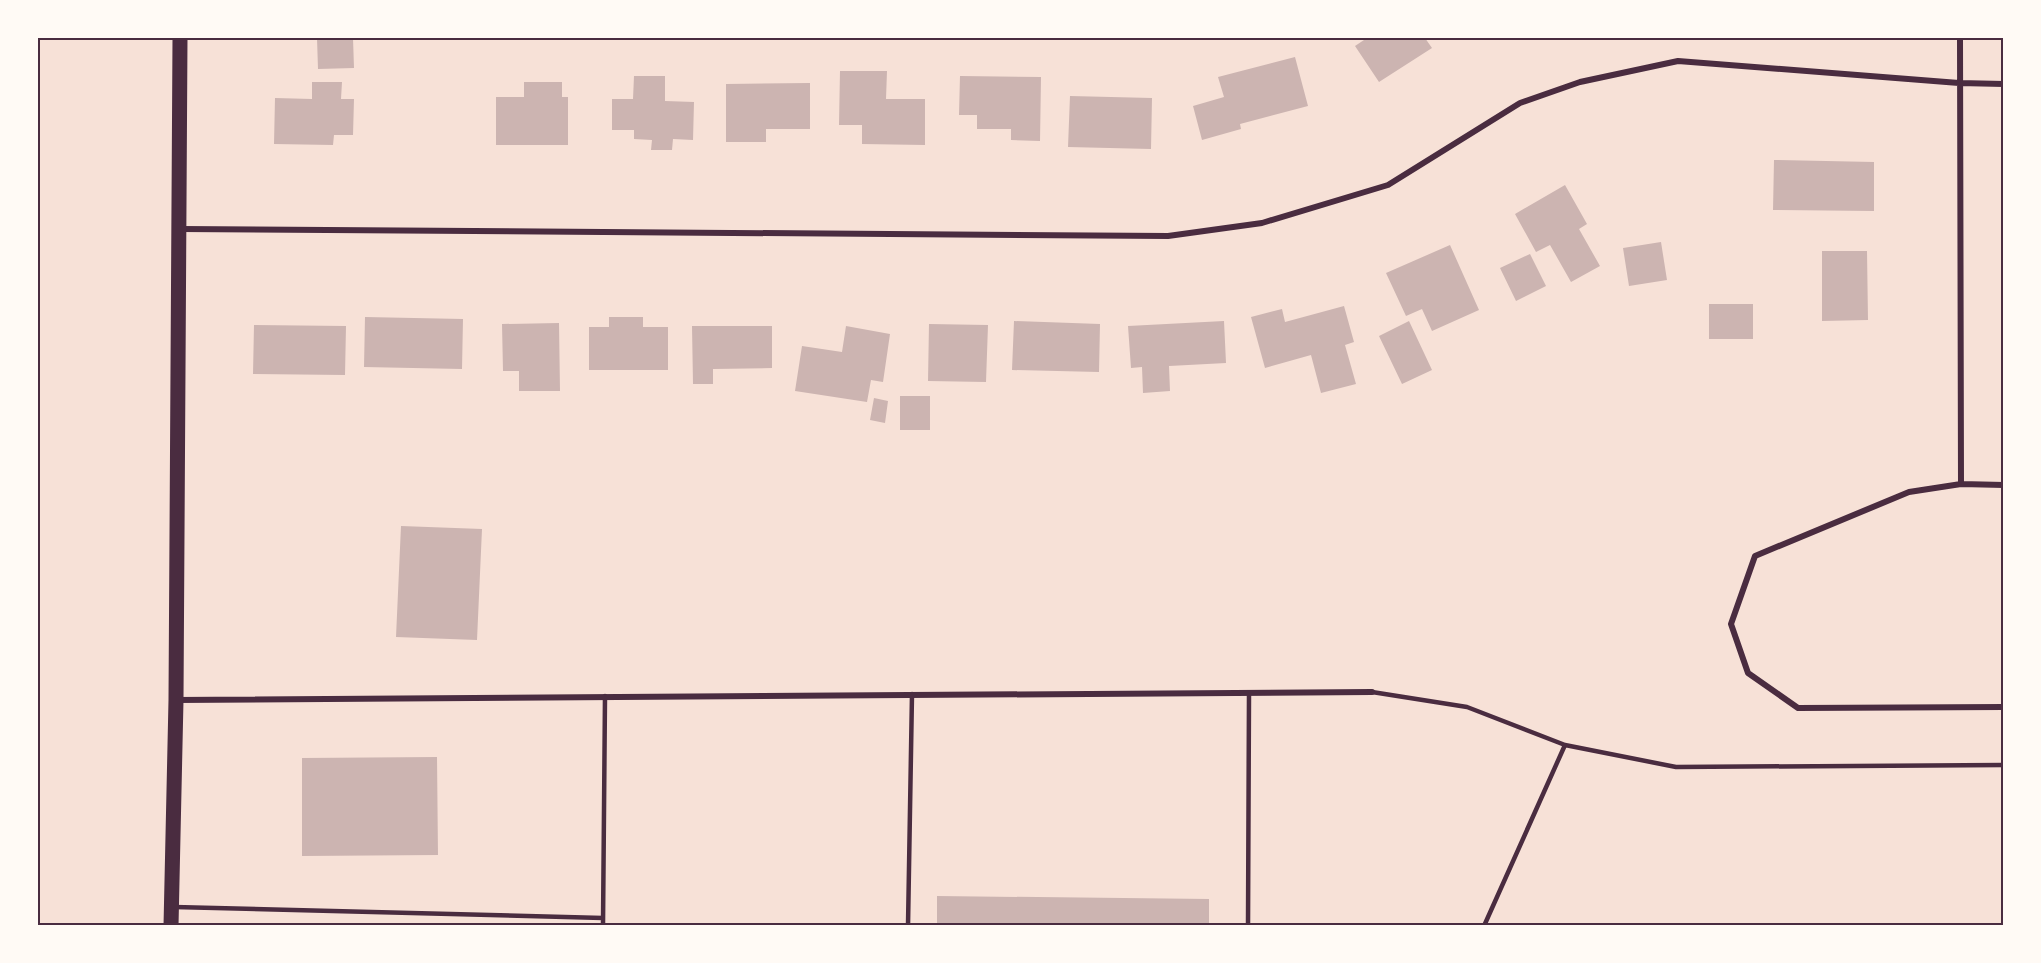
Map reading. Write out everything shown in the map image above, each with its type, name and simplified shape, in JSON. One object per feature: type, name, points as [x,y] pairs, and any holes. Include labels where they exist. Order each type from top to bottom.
[{"type":"main road","points":[[171,926],[176,700],[180,38]]},
{"type":"street","points":[[1960,38],[1961,484]]},
{"type":"street","points":[[179,229],[1168,236],[1262,223],[1388,185],[1520,103],[1580,82],[1678,61],[1959,83],[2004,84]]},
{"type":"street","points":[[2004,485],[1961,484],[1909,492],[1755,556],[1731,624],[1748,673],[1798,708],[2004,707]]},
{"type":"street","points":[[176,700],[1372,692]]},
{"type":"lane","points":[[1372,692],[1467,707],[1565,745],[1676,767],[2004,765]]},
{"type":"lane","points":[[1248,926],[1249,693]]},
{"type":"lane","points":[[908,926],[912,694]]},
{"type":"lane","points":[[603,926],[605,696]]},
{"type":"lane","points":[[1484,926],[1565,745]]},
{"type":"lane","points":[[171,907],[603,918]]},
{"type":"building","points":[[317,38],[353,38],[354,68],[318,69]]},
{"type":"building","points":[[1367,38],[1425,38],[1432,48],[1379,82],[1355,46]]},
{"type":"building","points":[[1295,57],[1308,106],[1240,124],[1241,129],[1202,140],[1193,106],[1224,97],[1218,77]]},
{"type":"building","points":[[840,71],[887,71],[886,99],[925,99],[925,145],[862,144],[862,125],[839,125]]},
{"type":"building","points":[[634,76],[665,76],[665,101],[694,102],[693,140],[673,139],[672,150],[651,150],[652,140],[634,139],[634,130],[612,130],[612,99],[633,99]]},
{"type":"building","points":[[960,76],[1041,77],[1040,141],[1011,140],[1011,129],[977,129],[977,115],[959,115]]},
{"type":"building","points":[[312,82],[342,82],[341,99],[354,99],[353,135],[334,135],[333,145],[274,144],[275,98],[312,99]]},
{"type":"building","points":[[524,82],[562,82],[562,97],[568,97],[568,145],[496,145],[496,97],[524,97]]},
{"type":"building","points":[[810,83],[810,129],[766,129],[766,142],[726,142],[726,84]]},
{"type":"building","points":[[1070,96],[1152,98],[1151,149],[1068,147]]},
{"type":"building","points":[[1774,160],[1874,162],[1874,211],[1773,210]]},
{"type":"building","points":[[1565,185],[1587,224],[1579,229],[1600,266],[1571,282],[1550,245],[1536,252],[1515,214]]},
{"type":"building","points":[[1661,242],[1667,280],[1629,286],[1623,248]]},
{"type":"building","points":[[1450,245],[1479,310],[1432,331],[1422,309],[1406,316],[1386,273]]},
{"type":"building","points":[[1822,251],[1867,251],[1868,320],[1822,321]]},
{"type":"building","points":[[1530,254],[1546,286],[1516,301],[1500,268]]},
{"type":"building","points":[[1709,304],[1753,304],[1753,339],[1709,339]]},
{"type":"building","points":[[1344,306],[1354,342],[1345,345],[1356,384],[1321,393],[1311,355],[1265,368],[1251,317],[1282,309],[1285,322]]},
{"type":"building","points":[[365,317],[463,319],[462,369],[364,367]]},
{"type":"building","points":[[609,317],[643,317],[643,327],[668,327],[668,370],[589,370],[589,327],[609,327]]},
{"type":"building","points":[[1014,321],[1100,324],[1099,372],[1012,370]]},
{"type":"building","points":[[1224,321],[1226,363],[1169,366],[1170,391],[1143,393],[1142,367],[1131,368],[1128,326]]},
{"type":"building","points":[[1409,321],[1432,370],[1402,384],[1379,336]]},
{"type":"building","points":[[559,323],[560,391],[519,391],[519,371],[503,371],[502,324]]},
{"type":"building","points":[[929,324],[988,325],[986,382],[928,381]]},
{"type":"building","points":[[254,325],[346,326],[345,375],[253,374]]},
{"type":"building","points":[[692,326],[772,326],[772,368],[713,369],[713,384],[693,384]]},
{"type":"building","points":[[846,326],[890,334],[883,382],[871,380],[867,402],[795,391],[802,346],[842,352]]},
{"type":"building","points":[[900,396],[930,396],[930,430],[900,430]]},
{"type":"building","points":[[874,398],[888,401],[885,423],[870,420]]},
{"type":"building","points":[[401,526],[482,529],[477,640],[396,637]]},
{"type":"building","points":[[437,757],[438,855],[302,856],[302,758]]},
{"type":"building","points":[[937,896],[1209,899],[1209,926],[937,926]]}]
